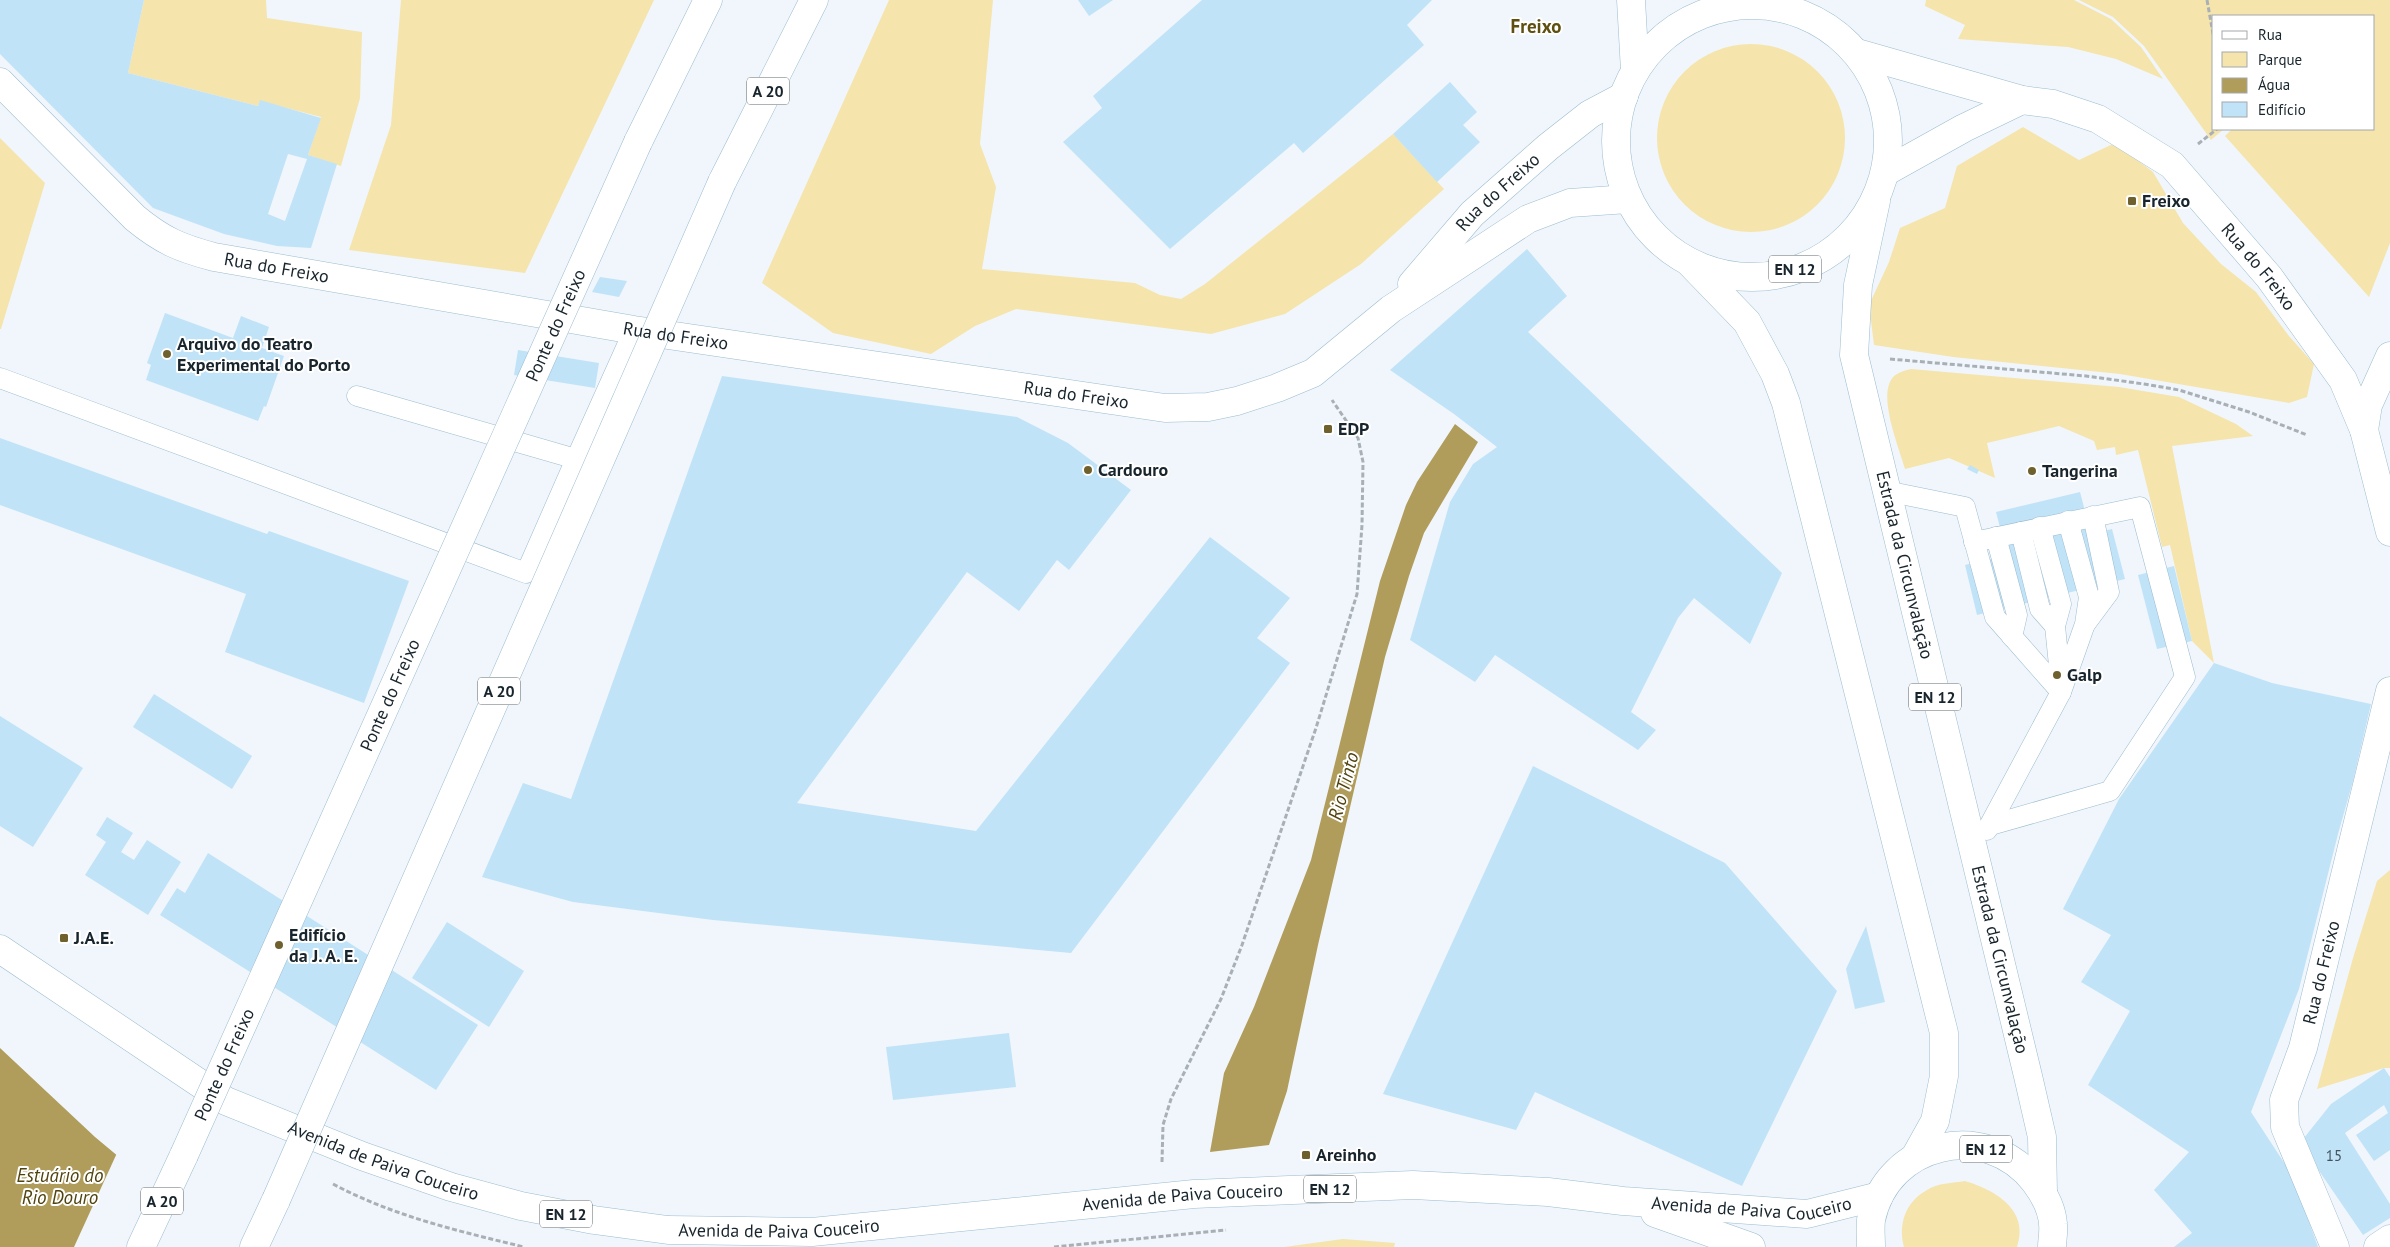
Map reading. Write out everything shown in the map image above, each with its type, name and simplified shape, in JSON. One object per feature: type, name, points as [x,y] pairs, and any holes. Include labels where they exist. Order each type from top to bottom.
[{"type":"main road","name":"Ponte do Freixo","points":[[141,1247],[638,142],[708,0]]},
{"type":"main road","name":"A 20","points":[[254,1247],[722,182],[814,0]]},
{"type":"main road","points":[[1631,0],[1634,71]]},
{"type":"main road","name":"EN 12","points":[[1688,262],[1730,276],[1774,276],[1816,262],[1851,237],[1876,201],[1888,164],[1888,124],[1878,86],[1856,53],[1813,10],[1787,9],[1754,2],[1720,8],[1686,21],[1657,42],[1634,71],[1618,112],[1616,156],[1628,199],[1653,235],[1688,262],[1747,322],[1776,374],[1786,402],[1944,1033],[1944,1076],[1935,1121],[1915,1157]]},
{"type":"main road","name":"Rua do Freixo","points":[[1856,53],[2022,100],[2053,104],[2098,119],[2172,165],[2269,277],[2343,380],[2364,430],[2390,532]]},
{"type":"main road","name":"Rua do Freixo","points":[[0,82],[135,218],[158,237],[186,250],[214,257],[634,330],[1165,408],[1208,407],[1237,401],[1277,388],[1313,373],[1391,309],[1528,219],[1570,203],[1628,199]]},
{"type":"main road","name":"Rua do Freixo","points":[[1391,309],[1472,214],[1548,147],[1590,114],[1624,96]]},
{"type":"main road","points":[[1885,172],[1964,128],[2022,100]]},
{"type":"main road","name":"Estrada da Circunvalação","points":[[1876,201],[1858,285],[1854,355],[1972,853],[2042,1137],[2043,1192]]},
{"type":"main road","points":[[2364,430],[2368,405],[2390,356]]},
{"type":"main road","name":"Rua do Freixo","points":[[2335,1247],[2285,1127],[2284,1100],[2304,1048],[2390,691]]},
{"type":"main road","name":"Avenida de Paiva Couceiro","points":[[0,949],[226,1101],[422,1178],[521,1206],[594,1220],[668,1230],[812,1232],[1194,1194],[1413,1185],[1548,1192],[1623,1201],[1807,1214],[1879,1196]]},
{"type":"main road","name":"EN 12","points":[[1871,1247],[1871,1221],[1879,1196],[1894,1174],[1915,1157],[1942,1146],[1972,1145],[2000,1153],[2024,1168],[2043,1192],[2057,1239]]},
{"type":"main road","name":"Avenida de Paiva Couceiro","points":[[1623,1201],[1751,1247]]},
{"type":"main road","points":[[2378,1247],[2390,1239]]},
{"type":"lane","points":[[0,378],[526,573],[634,330]]},
{"type":"lane","points":[[357,396],[576,459]]},
{"type":"lane","points":[[1886,491],[1965,507],[1995,617],[2061,692]]},
{"type":"lane","points":[[1974,542],[2140,507],[2185,677],[2110,791],[1991,825]]},
{"type":"lane","points":[[2085,624],[2109,592],[2093,516]]},
{"type":"lane","points":[[1972,853],[1991,825],[2061,692],[2085,624],[2089,597],[2068,522]]},
{"type":"lane","points":[[2030,530],[2061,604],[2055,626],[2061,692]]},
{"type":"lane","points":[[1996,537],[2017,615],[2012,637]]},
{"type":"path","points":[[2207,0],[2212,28]]},
{"type":"path","points":[[1900,360],[2086,376],[2178,390],[2249,412],[2307,435]]},
{"type":"path","points":[[1162,1170],[1162,1125],[1171,1099],[1222,999],[1242,945],[1316,728],[1357,594],[1364,462],[1358,438],[1313,373]]},
{"type":"green space","points":[[144,0],[266,0],[267,18],[362,32],[360,98],[341,166],[308,155],[321,117],[260,101],[258,106],[128,73]]},
{"type":"green space","points":[[401,0],[654,0],[525,273],[349,250],[391,125]]},
{"type":"green space","points":[[889,0],[993,0],[980,144],[996,187],[982,269],[1135,283],[1160,295],[1181,299],[1205,284],[1393,134],[1444,189],[1361,264],[1285,314],[1211,334],[1016,309],[975,326],[931,354],[833,333],[762,283]]},
{"type":"green space","points":[[1926,0],[2074,0],[2111,19],[2141,47],[2163,79],[2116,59],[2068,47],[1958,39],[1965,25],[1925,6]]},
{"type":"green space","points":[[2079,0],[2390,0],[2390,243],[2369,297],[2225,136],[2231,130],[2375,130],[2375,15],[2212,15],[2212,130],[2223,130],[2211,140],[2144,46],[2113,17]]},
{"type":"green space","points":[[1760,44],[1787,51],[1818,71],[1838,102],[1844,120],[1844,156],[1838,174],[1818,205],[1787,225],[1769,231],[1742,232],[1733,231],[1707,221],[1691,211],[1678,198],[1664,174],[1658,156],[1657,129],[1658,120],[1668,94],[1678,78],[1691,65],[1715,51],[1733,45]]},
{"type":"green space","points":[[2023,127],[2079,160],[2115,143],[2153,172],[2183,223],[2221,264],[2256,292],[2289,336],[2314,364],[2307,397],[2289,403],[2120,374],[1953,357],[1874,345],[1869,305],[1889,262],[1900,228],[1945,208],[1957,166]]},
{"type":"green space","points":[[0,138],[45,183],[1,329],[0,329]]},
{"type":"green space","points":[[1911,369],[2119,387],[2179,397],[2236,424],[2253,436],[2172,446],[2214,663],[2192,641],[2170,545],[2162,547],[2138,450],[2116,455],[2115,447],[2097,450],[2094,441],[2059,426],[1987,443],[1995,478],[1949,458],[1905,469],[1891,424],[1887,399],[1891,380],[1902,372]]},
{"type":"green space","points":[[2390,870],[2390,1068],[2384,1068],[2317,1089],[2353,958],[2377,881]]},
{"type":"green space","points":[[1965,1181],[1998,1196],[2014,1212],[2019,1222],[2020,1234],[2017,1247],[1904,1247],[1902,1239],[1903,1222],[1908,1208],[1913,1201],[1919,1195],[1935,1186]]},
{"type":"green space","points":[[1343,1239],[1395,1243],[1394,1247],[1284,1247]]},
{"type":"water","name":"Rio Tinto","points":[[1455,424],[1478,442],[1424,533],[1409,576],[1385,657],[1318,945],[1287,1091],[1269,1145],[1210,1152],[1224,1073],[1254,1007],[1311,860],[1380,581],[1406,505],[1417,482]]},
{"type":"water","name":"Estuário do Rio Douro","points":[[0,1048],[95,1137],[227,1247],[0,1247]]},
{"type":"pier","points":[[117,1153],[228,1245],[229,1247],[74,1247]]},
{"type":"building","points":[[0,0],[144,0],[128,73],[258,106],[260,100],[321,118],[308,155],[337,164],[311,248],[277,246],[224,234],[153,208],[0,54]],"holes":[[[288,154],[307,159],[285,221],[268,214]]]},
{"type":"building","points":[[1078,0],[1113,0],[1089,16]]},
{"type":"building","points":[[1202,0],[1432,0],[1407,25],[1424,45],[1303,153],[1294,143],[1170,249],[1063,142],[1102,108],[1093,96]]},
{"type":"building","points":[[1450,82],[1477,112],[1463,125],[1480,142],[1437,182],[1393,134]]},
{"type":"building","points":[[1527,249],[1567,296],[1528,332],[1782,573],[1750,644],[1694,598],[1678,618],[1631,712],[1656,730],[1638,750],[1495,655],[1475,682],[1410,640],[1450,502],[1473,464],[1497,447],[1454,414],[1390,370]]},
{"type":"building","points":[[600,277],[627,281],[619,297],[592,292]]},
{"type":"building","points":[[165,313],[233,338],[241,316],[269,327],[262,348],[284,356],[266,407],[264,406],[258,421],[146,380],[151,365],[147,363]]},
{"type":"building","points":[[518,350],[599,363],[595,388],[514,375]]},
{"type":"building","points":[[722,376],[1017,417],[1068,443],[1131,490],[1069,570],[1057,560],[1019,611],[967,572],[797,803],[976,831],[1210,537],[1290,598],[1257,638],[1290,663],[1071,953],[713,920],[573,902],[482,877],[523,783],[571,799]]},
{"type":"building","points":[[0,438],[267,534],[269,531],[409,581],[364,703],[225,652],[246,594],[0,505]]},
{"type":"building","points":[[1970,465],[1979,470],[1977,474],[1967,469]]},
{"type":"building","points":[[2080,492],[2091,534],[2112,529],[2125,579],[1977,615],[1965,565],[2007,555],[1996,512]]},
{"type":"building","points":[[2174,566],[2192,641],[2157,649],[2138,575]]},
{"type":"building","points":[[2214,663],[2272,683],[2371,704],[2299,989],[2251,1112],[2292,1175],[2318,1247],[2174,1247],[2192,1233],[2154,1190],[2189,1152],[2088,1085],[2130,1011],[2081,982],[2111,935],[2063,909],[2119,799]]},
{"type":"building","points":[[154,694],[252,756],[232,789],[133,727]]},
{"type":"building","points":[[0,716],[83,768],[33,847],[0,826]]},
{"type":"building","points":[[1533,766],[1725,863],[1837,991],[1742,1186],[1535,1092],[1516,1130],[1383,1094]]},
{"type":"building","points":[[107,817],[133,833],[121,852],[134,860],[147,840],[181,862],[148,915],[85,875],[106,842],[96,835]]},
{"type":"building","name":"Edifício da J. A. E.","points":[[208,853],[478,1025],[436,1090],[160,915],[177,888],[185,893]]},
{"type":"building","points":[[447,922],[524,971],[489,1027],[412,978]]},
{"type":"building","points":[[1866,926],[1885,1002],[1855,1009],[1846,969]]},
{"type":"building","points":[[1009,1033],[1016,1087],[893,1100],[886,1047]]},
{"type":"building","points":[[2384,1068],[2390,1077],[2390,1150],[2374,1161],[2356,1135],[2388,1113],[2384,1105],[2345,1133],[2390,1204],[2390,1218],[2363,1235],[2300,1143],[2331,1104]]},
{"type":"place","name":"Freixo","points":[[2132,201]]},
{"type":"place","name":"Arquivo do Teatro Experimental do Porto","points":[[167,354]]},
{"type":"place","name":"EDP","points":[[1328,429]]},
{"type":"place","name":"Cardouro","points":[[1088,470]]},
{"type":"place","name":"Tangerina","points":[[2032,471]]},
{"type":"place","name":"Galp","points":[[2057,675]]},
{"type":"place","name":"J.A.E.","points":[[64,938]]},
{"type":"place","name":"Edifício da J. A. E.","points":[[279,945]]},
{"type":"place","name":"Areinho","points":[[1306,1155]]},
{"type":"district","name":"Freixo","points":[[1536,26]]}]
